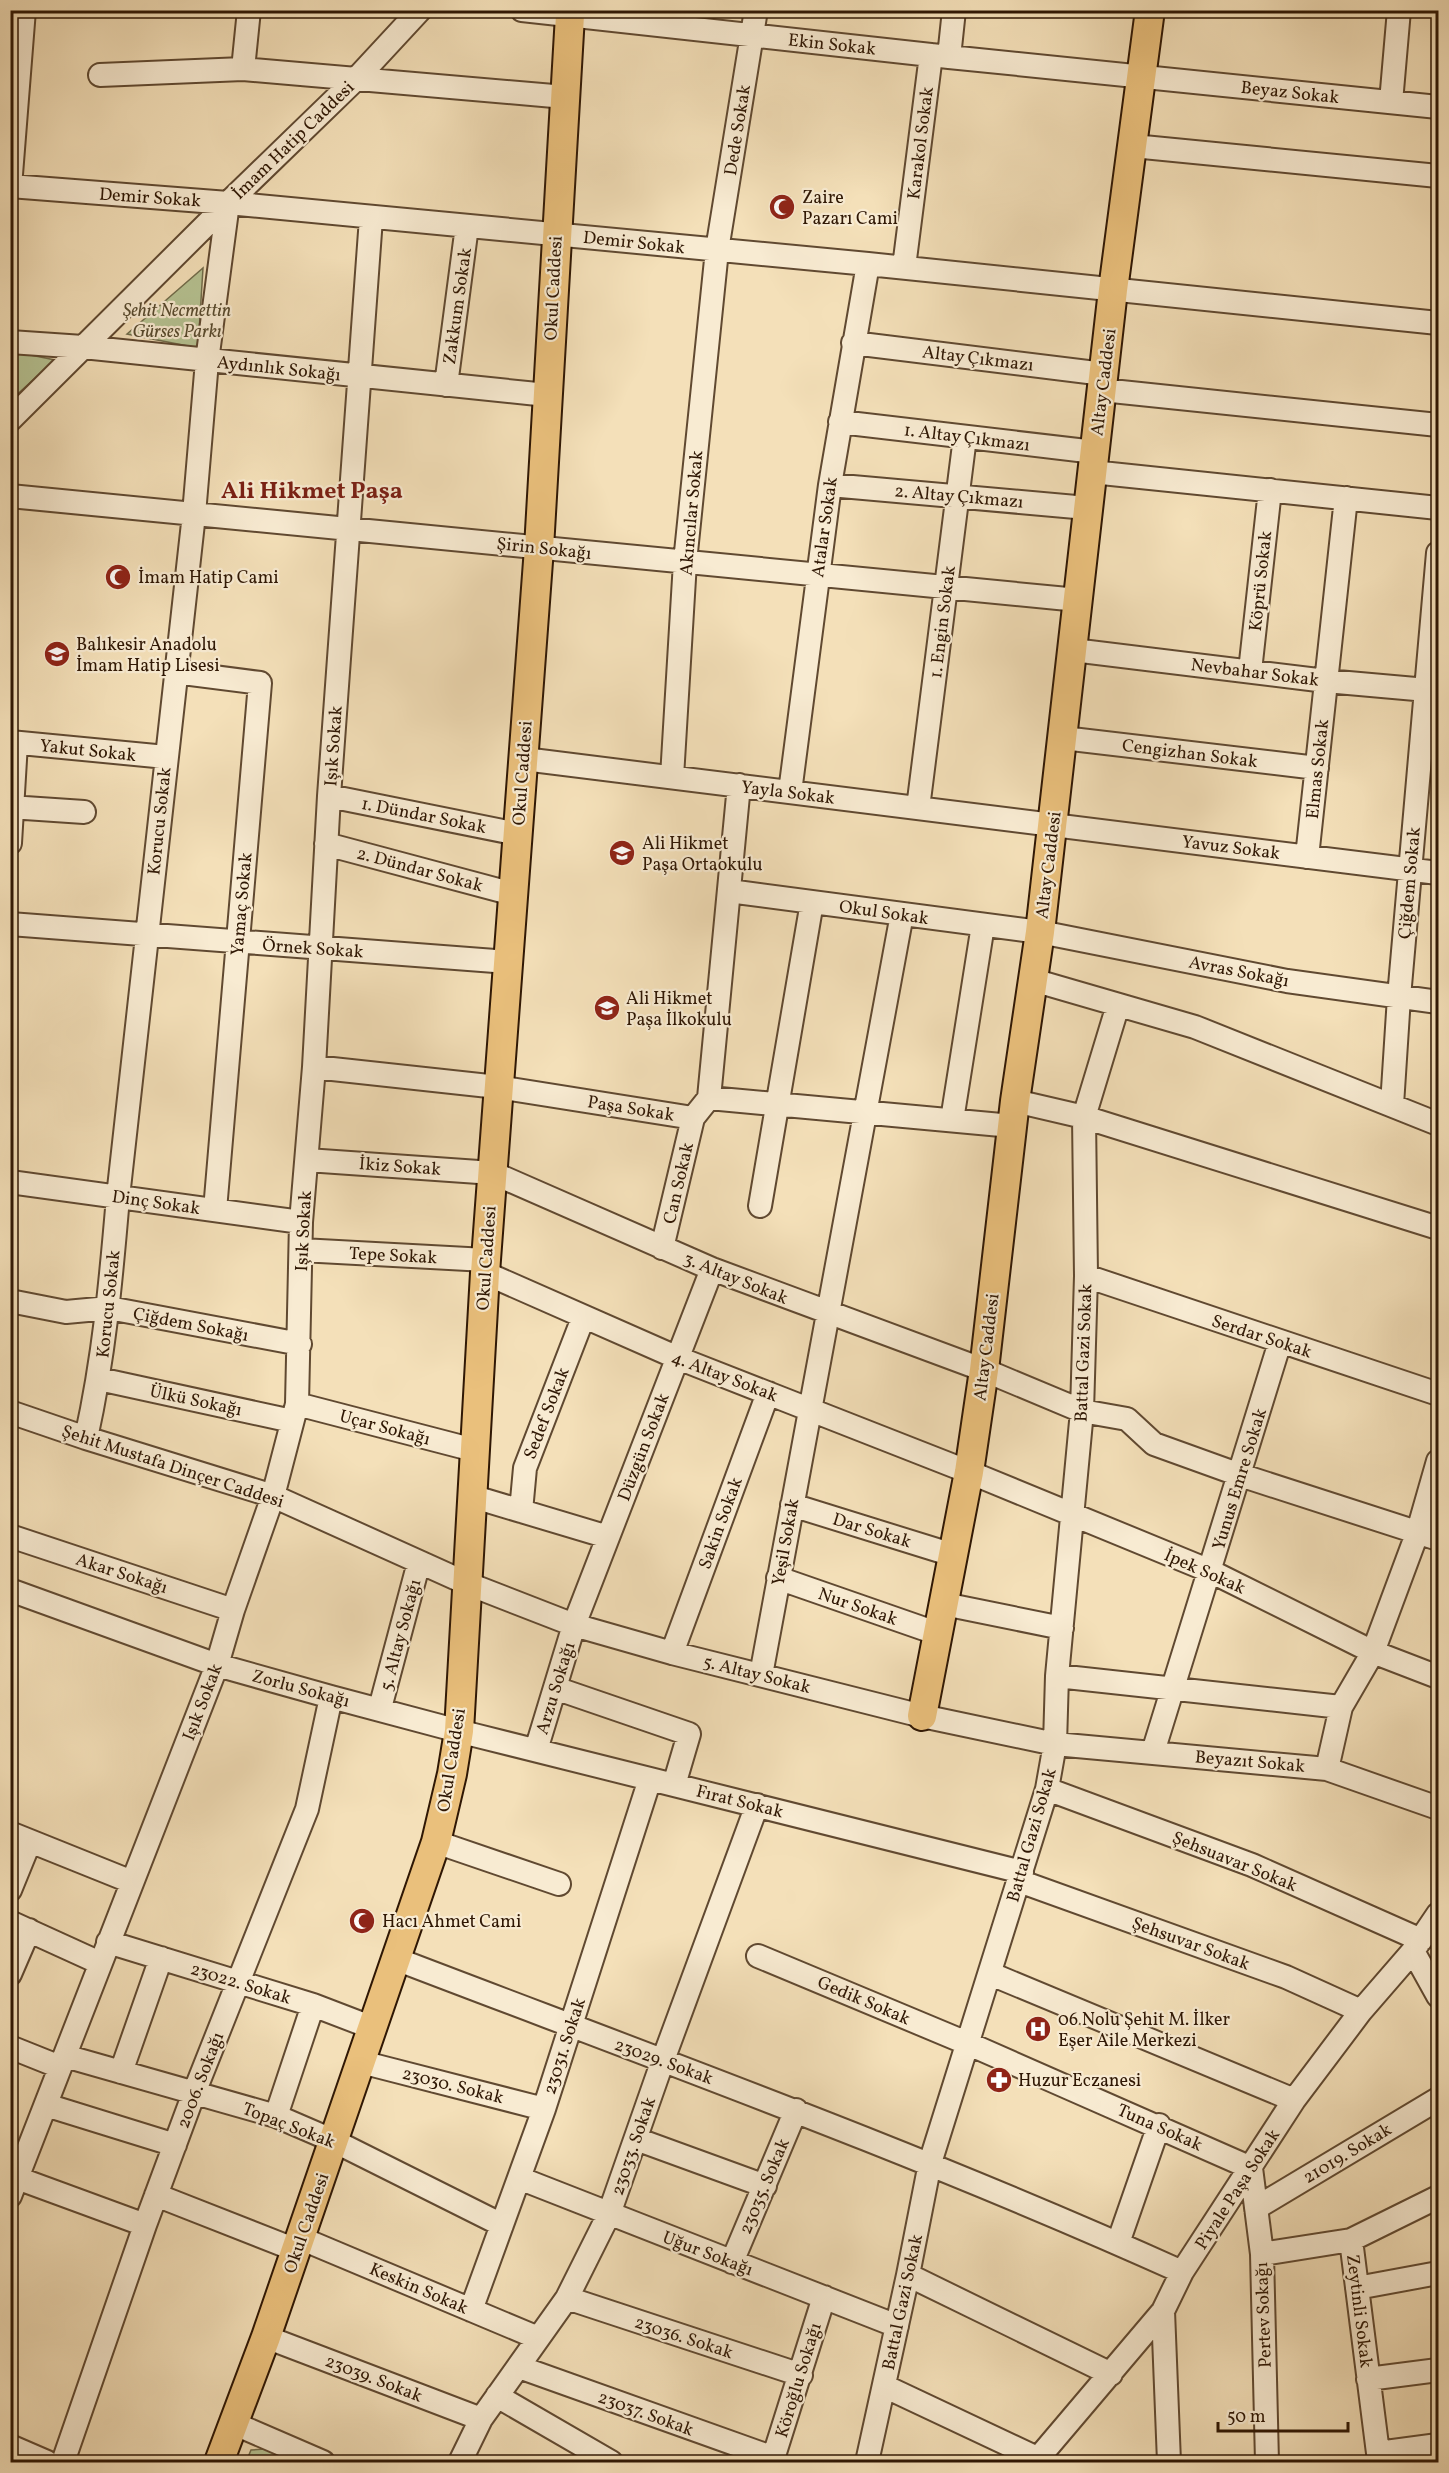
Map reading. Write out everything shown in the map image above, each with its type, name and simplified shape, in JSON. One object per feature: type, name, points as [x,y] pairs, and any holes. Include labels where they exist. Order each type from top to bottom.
[{"type":"main road","name":"Altay Caddesi","points":[[922,1716],[969,1472],[984,1370],[1014,1113],[1053,825],[1113,290],[1150,10]]},
{"type":"main road","name":"Okul Caddesi","points":[[219,2463],[266,2337],[436,1842],[452,1774],[459,1731],[485,1266],[539,548],[570,15]]},
{"type":"street","points":[[11,186],[16,34],[24,10]]},
{"type":"street","points":[[243,69],[249,10]]},
{"type":"street","name":"İmam Hatip Caddesi","points":[[10,420],[357,78],[420,10]]},
{"type":"street","name":"Ekin Sokak","points":[[522,10],[570,15],[673,18],[753,35],[1142,77]]},
{"type":"street","name":"Dede Sokak","points":[[717,250],[756,10]]},
{"type":"street","name":"Karakol Sokak","points":[[904,267],[940,56],[954,10]]},
{"type":"street","points":[[1391,102],[1399,10]]},
{"type":"street","points":[[100,75],[243,69],[565,97]]},
{"type":"street","name":"Beyaz Sokak","points":[[1142,77],[1438,107]]},
{"type":"street","points":[[1133,146],[1438,176]]},
{"type":"street","name":"Demir Sokak","points":[[11,186],[228,203],[904,267],[1438,323]]},
{"type":"street","name":"Korucu Sokak","points":[[86,1438],[99,1379],[109,1308],[118,1197],[194,514],[207,361],[228,203]]},
{"type":"street","name":"Işık Sokak","points":[[13,2187],[218,1665],[233,1610],[273,1496],[294,1413],[300,1344],[302,1222],[314,1067],[329,796],[371,218]]},
{"type":"street","name":"Zakkum Sokak","points":[[446,385],[467,226]]},
{"type":"street","name":"Akıncılar Sokak","points":[[672,777],[685,562],[717,250]]},
{"type":"street","name":"Atalar Sokak","points":[[790,792],[830,484],[868,264]]},
{"type":"street","name":"Aydınlık Sokağı","points":[[10,342],[83,347],[547,395]]},
{"type":"street","name":"Altay Çıkmazı","points":[[853,343],[1103,382],[1438,425]]},
{"type":"street","name":"1. Altay Çıkmazı","points":[[840,422],[965,437],[1093,462]]},
{"type":"street","name":"1. Engin Sokak","points":[[918,808],[965,437]]},
{"type":"street","points":[[1093,462],[1270,490],[1438,508]]},
{"type":"street","name":"2. Altay Çıkmazı","points":[[830,484],[1088,508]]},
{"type":"street","name":"Köprü Sokak","points":[[1250,671],[1270,490]]},
{"type":"street","name":"Şirin Sokağı","points":[[10,496],[1078,600]]},
{"type":"street","points":[[1326,681],[1346,498]]},
{"type":"street","name":"Çiğdem Sokak","points":[[1392,1105],[1410,870],[1432,690],[1438,553]]},
{"type":"street","name":"Nevbahar Sokak","points":[[1073,650],[1326,681],[1432,690]]},
{"type":"street","name":"Yamaç Sokak","points":[[175,672],[260,683],[215,1210]]},
{"type":"street","name":"Elmas Sokak","points":[[1307,857],[1326,681]]},
{"type":"street","name":"Cengizhan Sokak","points":[[1063,738],[1317,768]]},
{"type":"street","points":[[10,843],[13,742]]},
{"type":"street","name":"Yakut Sokak","points":[[13,742],[166,757]]},
{"type":"street","name":"Yayla Sokak","points":[[524,759],[1053,825]]},
{"type":"street","points":[[739,785],[709,1098],[952,1120],[1014,1113],[1084,1117],[1438,1228]]},
{"type":"street","name":"1. Dündar Sokak","points":[[329,796],[518,834]]},
{"type":"street","points":[[12,808],[84,812]]},
{"type":"street","name":"Yavuz Sokak","points":[[1053,825],[1438,873]]},
{"type":"street","name":"2. Dündar Sokak","points":[[327,844],[513,894]]},
{"type":"street","name":"Okul Sokak","points":[[729,891],[1040,932]]},
{"type":"street","points":[[760,1206],[812,902]]},
{"type":"street","name":"Yeşil Sokak","points":[[761,1675],[902,914]]},
{"type":"street","name":"Örnek Sokak","points":[[10,924],[508,962]]},
{"type":"street","points":[[952,1120],[983,925]]},
{"type":"street","name":"Avras Sokağı","points":[[1040,932],[1287,981],[1438,1002]]},
{"type":"street","points":[[1033,980],[1195,1027],[1438,1124]]},
{"type":"street","name":"Battal Gazi Sokak","points":[[867,2463],[930,2163],[1047,1789],[1055,1744],[1057,1676],[1082,1411],[1086,1276],[1084,1117],[1118,1005]]},
{"type":"street","name":"Paşa Sokak","points":[[314,1067],[498,1087],[693,1118],[709,1098]]},
{"type":"street","name":"Can Sokak","points":[[662,1248],[693,1118]]},
{"type":"street","name":"İkiz Sokak","points":[[308,1160],[493,1173]]},
{"type":"street","name":"3. Altay Sokak","points":[[493,1173],[712,1269],[984,1370],[1082,1411],[1127,1419],[1154,1444],[1240,1475],[1428,1535]]},
{"type":"street","name":"Dinç Sokak","points":[[10,1182],[302,1222]]},
{"type":"street","name":"Tepe Sokak","points":[[301,1250],[485,1266]]},
{"type":"street","name":"4. Altay Sokak","points":[[485,1266],[584,1318],[678,1358],[969,1472]]},
{"type":"street","name":"Düzgün Sokak","points":[[574,1625],[712,1269]]},
{"type":"street","name":"Serdar Sokak","points":[[1086,1276],[1438,1394]]},
{"type":"street","name":"Çiğdem Sokağı","points":[[10,1301],[66,1312],[109,1308],[300,1344]]},
{"type":"street","name":"Sedef Sokak","points":[[521,1510],[525,1467],[584,1318]]},
{"type":"street","name":"Yunus Emre Sokak","points":[[1153,1752],[1280,1342]]},
{"type":"street","name":"Ülkü Sokağı","points":[[99,1379],[294,1413]]},
{"type":"street","name":"Sakin Sokak","points":[[672,1653],[768,1393]]},
{"type":"street","name":"Şehit Mustafa Dinçer Caddesi","points":[[10,1412],[273,1496],[466,1583]]},
{"type":"street","name":"Uçar Sokağı","points":[[294,1413],[474,1450]]},
{"type":"street","points":[[1327,1768],[1341,1707],[1373,1652],[1428,1535],[1438,1461]]},
{"type":"street","name":"İpek Sokak","points":[[969,1472],[1210,1571],[1373,1652],[1438,1677]]},
{"type":"street","points":[[471,1496],[608,1537]]},
{"type":"street","name":"Dar Sokak","points":[[792,1505],[953,1555]]},
{"type":"street","name":"Akar Sokağı","points":[[10,1536],[233,1610]]},
{"type":"street","name":"5. Altay Sokağı","points":[[380,1708],[420,1562]]},
{"type":"street","name":"Nur Sokak","points":[[778,1578],[939,1634]]},
{"type":"street","name":"5. Altay Sokak","points":[[466,1583],[574,1625],[672,1653],[922,1716],[1055,1744]]},
{"type":"street","name":"Zorlu Sokağı","points":[[10,1590],[218,1665],[459,1731]]},
{"type":"street","points":[[944,1604],[1062,1628]]},
{"type":"street","name":"Arzu Sokağı","points":[[536,1750],[574,1625]]},
{"type":"street","points":[[1057,1676],[1341,1707]]},
{"type":"street","points":[[555,1688],[689,1734],[674,1785]]},
{"type":"street","name":"2006. Sokağı","points":[[63,2463],[145,2225],[194,2093],[307,1809],[331,1697]]},
{"type":"street","name":"Fırat Sokak","points":[[459,1731],[757,1806],[1021,1876]]},
{"type":"street","name":"Beyazıt Sokak","points":[[1055,1744],[1327,1768],[1438,1808]]},
{"type":"street","name":"23031. Sokak","points":[[471,2310],[544,2109],[650,1779]]},
{"type":"street","name":"Şehsuavar Sokak","points":[[1047,1789],[1252,1865],[1417,1945]]},
{"type":"street","name":"23033. Sokak","points":[[460,2463],[481,2419],[567,2298],[609,2214],[757,1806]]},
{"type":"street","points":[[10,1890],[20,1837],[132,1882]]},
{"type":"street","points":[[436,1842],[559,1884]]},
{"type":"street","name":"Şehsuvar Sokak","points":[[1021,1876],[1286,1977],[1361,2011]]},
{"type":"street","name":"Piyale Paşa Sokak","points":[[1037,2461],[1163,2311],[1182,2272],[1294,2100],[1361,2011],[1417,1945],[1438,1914]]},
{"type":"street","points":[[10,1974],[20,1926]]},
{"type":"street","name":"23022. Sokak","points":[[20,1926],[104,1952],[161,1958],[313,2005],[373,2028]]},
{"type":"street","points":[[1417,1945],[1438,1996]]},
{"type":"street","name":"Gedik Sokak","points":[[758,1956],[969,2043]]},
{"type":"street","points":[[121,2072],[161,1958]]},
{"type":"street","name":"23029. Sokak","points":[[396,1959],[930,2163],[1182,2272]]},
{"type":"street","points":[[991,1974],[1294,2100]]},
{"type":"street","points":[[276,2116],[313,2005]]},
{"type":"street","name":"Tuna Sokak","points":[[969,2043],[1251,2168]]},
{"type":"street","name":"Topaç Sokak","points":[[10,2046],[62,2061],[121,2072],[276,2116],[334,2141],[502,2225]]},
{"type":"street","name":"23030. Sokak","points":[[361,2062],[544,2109]]},
{"type":"street","name":"21019. Sokak","points":[[1256,2208],[1438,2099]]},
{"type":"street","points":[[46,2105],[175,2145]]},
{"type":"street","name":"23035. Sokak","points":[[732,2262],[796,2110]]},
{"type":"street","points":[[1118,2243],[1159,2126]]},
{"type":"street","points":[[636,2139],[765,2186]]},
{"type":"street","name":"Pertev Sokağı","points":[[1251,2168],[1262,2254],[1267,2463]]},
{"type":"street","name":"Uğur Sokağı","points":[[519,2178],[897,2326]]},
{"type":"street","points":[[13,2187],[145,2225]]},
{"type":"street","name":"Keskin Sokak","points":[[156,2195],[298,2244],[538,2338]]},
{"type":"street","points":[[1262,2254],[1351,2240],[1438,2197]]},
{"type":"street","name":"Zeytinli Sokak","points":[[1351,2240],[1378,2453],[1438,2445]]},
{"type":"street","points":[[1357,2288],[1438,2272]]},
{"type":"street","points":[[908,2275],[1111,2374]]},
{"type":"street","name":"Köroğlu Sokağı","points":[[774,2461],[824,2297]]},
{"type":"street","name":"23036. Sokak","points":[[567,2298],[801,2375]]},
{"type":"street","points":[[1163,2311],[1169,2463]]},
{"type":"street","name":"23039. Sokak","points":[[266,2337],[481,2419]]},
{"type":"street","name":"23037. Sokak","points":[[519,2367],[774,2461]]},
{"type":"street","points":[[1368,2379],[1438,2370]]},
{"type":"street","points":[[884,2386],[1037,2461]]},
{"type":"street","points":[[497,2396],[611,2463]]},
{"type":"street","points":[[235,2424],[323,2463]]},
{"type":"street","points":[[10,2446],[47,2463]]},
{"type":"green space","name":"Şehit Necmettin Gürses Parkı","points":[[203,268],[198,348],[127,334]]},
{"type":"green space","points":[[11,351],[55,360],[11,400]]},
{"type":"green space","points":[[265,2449],[295,2462],[246,2462],[251,2450]]},
{"type":"place","name":"Zaire Pazarı Cami","points":[[782,207]]},
{"type":"place","name":"İmam Hatip Cami","points":[[118,577]]},
{"type":"place","name":"Balıkesir Anadolu İmam Hatip Lisesi","points":[[57,654]]},
{"type":"place","name":"Ali Hikmet Paşa Ortaokulu","points":[[622,853]]},
{"type":"place","name":"Ali Hikmet Paşa İlkokulu","points":[[607,1008]]},
{"type":"place","name":"Hacı Ahmet Cami","points":[[362,1921]]},
{"type":"place","name":"06 Nolu Şehit M. İlker Eşer Aile Merkezi","points":[[1038,2029]]},
{"type":"place","name":"Huzur Eczanesi","points":[[999,2080]]},
{"type":"district","name":"Ali Hikmet Paşa","points":[[312,490]]}]
